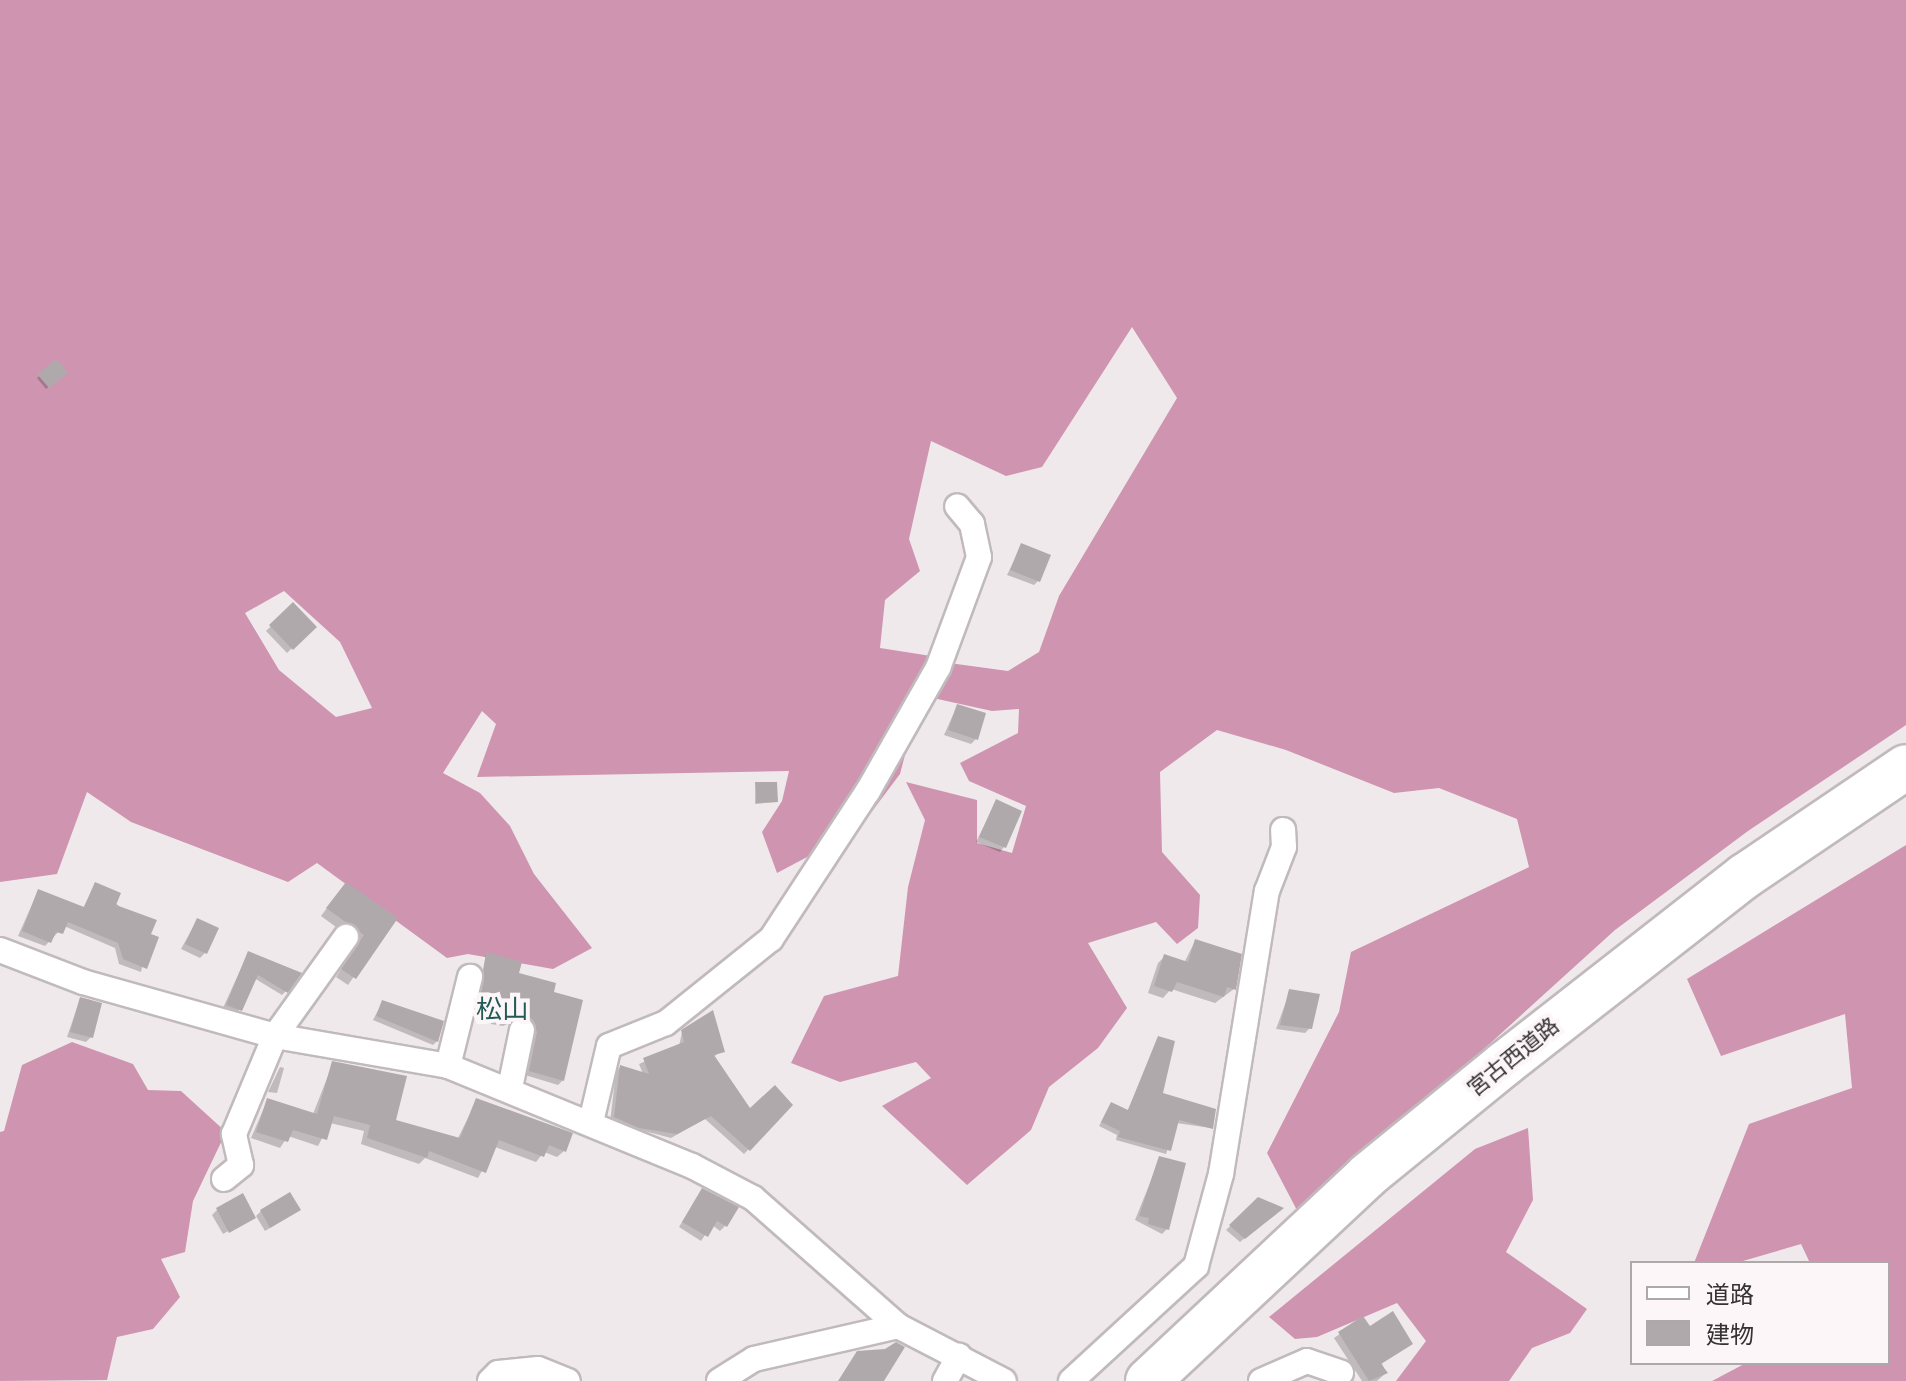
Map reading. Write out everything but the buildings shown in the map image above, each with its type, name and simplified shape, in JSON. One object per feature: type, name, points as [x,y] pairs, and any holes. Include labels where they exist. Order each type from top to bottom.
[{"type":"highway","name":"宮古西道路","points":[[1148,1381],[1368,1175],[1504,1064],[1745,876],[1906,767]]},
{"type":"highway","name":"宮古西道路","points":[[1177,1381],[1385,1193],[1649,978],[1906,790]]},
{"type":"street","points":[[591,1122],[609,1046],[666,1023],[771,939],[868,791],[938,668],[979,557],[972,524],[957,506]]},
{"type":"street","points":[[1071,1381],[1196,1266],[1221,1174],[1267,891],[1284,847],[1283,830]]},
{"type":"street","points":[[224,1179],[241,1165],[234,1134],[275,1036],[346,937]]},
{"type":"street","points":[[0,950],[83,982],[275,1036],[448,1066],[591,1122],[753,1198],[898,1326],[1004,1381]]},
{"type":"street","points":[[448,1066],[470,977]]},
{"type":"street","points":[[510,1088],[522,1030]]},
{"type":"street","points":[[719,1381],[754,1359],[898,1326]]},
{"type":"street","points":[[945,1381],[959,1356]]},
{"type":"street","points":[[1261,1381],[1307,1361],[1341,1373]]},
{"type":"street","points":[[490,1381],[498,1373],[538,1369],[568,1381]]},
{"type":"shaded area","points":[[0,0],[1906,0],[1906,725],[1748,831],[1615,930],[1300,1216],[1267,1153],[1339,1012],[1351,952],[1529,867],[1517,819],[1439,788],[1394,793],[1286,750],[1217,730],[1160,772],[1162,852],[1200,895],[1198,928],[1177,944],[1156,922],[1088,943],[1127,1008],[1098,1048],[1049,1087],[1031,1130],[967,1185],[882,1106],[931,1078],[916,1062],[840,1082],[791,1063],[824,996],[898,976],[908,887],[925,820],[906,782],[977,800],[977,843],[1012,853],[1026,806],[969,781],[960,763],[1018,733],[1019,709],[992,711],[933,698],[949,663],[1008,671],[1039,652],[1059,596],[1177,398],[1132,327],[1042,467],[1006,476],[931,441],[909,539],[920,571],[885,600],[880,648],[931,656],[900,774],[858,830],[777,873],[762,832],[782,801],[789,771],[477,777],[496,724],[482,711],[443,773],[480,793],[510,826],[534,874],[592,948],[553,969],[468,954],[447,958],[317,863],[288,882],[131,822],[87,792],[57,874],[0,882]],"holes":[[[284,591],[340,642],[372,708],[336,717],[279,670],[245,613]]]},
{"type":"shaded area","points":[[1906,845],[1906,1381],[1712,1381],[1742,1365],[1890,1365],[1890,1261],[1809,1261],[1801,1244],[1743,1261],[1695,1261],[1749,1124],[1852,1088],[1845,1014],[1721,1056],[1687,979]]},
{"type":"shaded area","points":[[72,1042],[133,1064],[148,1090],[181,1091],[226,1132],[193,1201],[185,1252],[161,1259],[180,1297],[153,1329],[117,1337],[107,1380],[0,1381],[0,1132],[4,1131],[22,1065]]},
{"type":"shaded area","points":[[1528,1128],[1533,1200],[1506,1252],[1587,1309],[1570,1333],[1532,1348],[1509,1381],[1396,1381],[1426,1341],[1397,1303],[1317,1337],[1295,1339],[1269,1317],[1475,1149]]},
{"type":"district","name":"松山","points":[[502,1009]]}]
